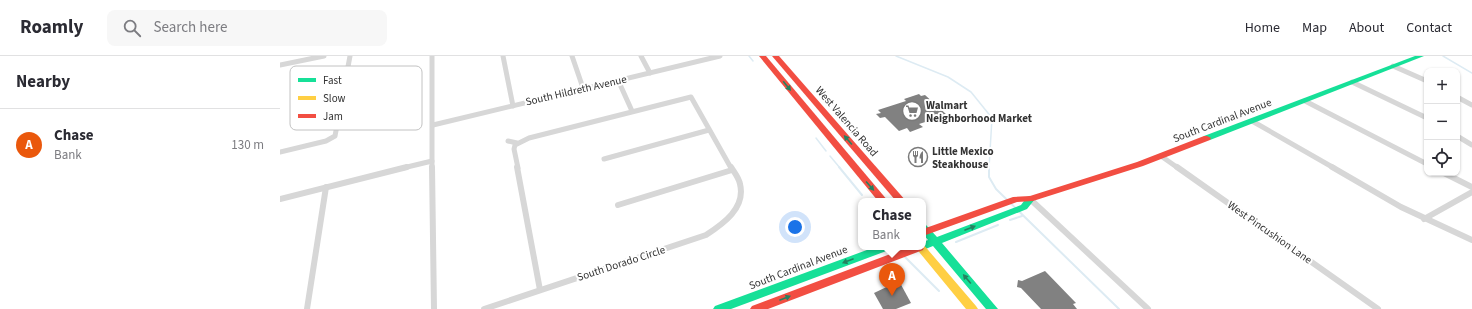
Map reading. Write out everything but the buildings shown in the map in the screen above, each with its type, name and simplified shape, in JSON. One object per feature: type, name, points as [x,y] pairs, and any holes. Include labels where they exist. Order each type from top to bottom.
[{"type":"main road","points":[[762,56],[880,198]]},
{"type":"main road","name":"West Valencia Road","points":[[775,56],[898,198]]},
{"type":"main road","name":"South Cardinal Avenue","points":[[926,229],[1015,199],[1030,199],[1121,171],[1421,56]]},
{"type":"main road","points":[[820,127],[834,124]]},
{"type":"main road","points":[[926,245],[1024,207],[1030,199]]},
{"type":"main road","points":[[926,232],[992,309]]},
{"type":"main road","name":"South Cardinal Avenue","points":[[719,309],[877,250]]},
{"type":"main road","points":[[756,309],[913,250]]},
{"type":"main road","points":[[923,250],[972,309]]},
{"type":"street","points":[[280,65],[324,56]]},
{"type":"street","points":[[348,66],[350,56]]},
{"type":"street","points":[[432,56],[434,309]]},
{"type":"street","points":[[503,56],[513,106]]},
{"type":"street","points":[[572,56],[583,88]]},
{"type":"street","points":[[641,56],[650,73]]},
{"type":"street","name":"South Hildreth Avenue","points":[[433,125],[720,56]]},
{"type":"street","points":[[1393,66],[1424,80]]},
{"type":"street","points":[[618,80],[632,111]]},
{"type":"street","points":[[1352,82],[1424,117]]},
{"type":"street","points":[[540,290],[514,149],[518,143],[528,138],[691,97],[732,170],[618,205]]},
{"type":"street","points":[[1460,99],[1472,105]]},
{"type":"street","points":[[1305,101],[1424,162]]},
{"type":"street","points":[[1252,121],[1401,207],[1472,240]]},
{"type":"street","points":[[332,138],[336,134],[337,130]]},
{"type":"street","points":[[604,159],[709,130]]},
{"type":"street","points":[[280,152],[332,138],[339,140]]},
{"type":"street","points":[[1460,138],[1472,145]]},
{"type":"street","points":[[508,141],[518,143]]},
{"type":"street","name":"West Pincushion Lane","points":[[1161,156],[1378,309]]},
{"type":"street","points":[[280,199],[432,161]]},
{"type":"street","name":"South Dorado Circle","points":[[484,309],[706,235],[726,222],[737,206],[741,194],[740,183],[732,170]]},
{"type":"street","points":[[1450,176],[1472,187]]},
{"type":"street","points":[[307,309],[326,187]]},
{"type":"street","points":[[1424,219],[1472,192]]},
{"type":"street","points":[[1030,199],[1148,309]]},
{"type":"waterway","points":[[749,56],[753,61]]},
{"type":"waterway","points":[[896,56],[948,77],[971,92],[992,118],[989,168]]},
{"type":"waterway","points":[[1443,56],[1472,73]]},
{"type":"waterway","points":[[816,138],[826,151]]},
{"type":"waterway","points":[[830,156],[840,168]]},
{"type":"waterway","points":[[839,167],[862,195]]},
{"type":"waterway","points":[[989,168],[989,177],[996,189],[1119,309]]},
{"type":"waterway","points":[[1010,220],[1022,216]]},
{"type":"waterway","points":[[956,242],[998,225]]},
{"type":"waterway","points":[[904,256],[939,291]]},
{"type":"traffic: fast","points":[[1207,138],[1421,56]]},
{"type":"traffic: fast","points":[[926,245],[1024,207],[1030,199]]},
{"type":"traffic: fast","points":[[926,231],[992,309]]},
{"type":"traffic: fast","points":[[719,309],[877,250]]},
{"type":"traffic: slow","points":[[923,250],[972,309]]},
{"type":"traffic: jam","points":[[762,56],[880,198]]},
{"type":"traffic: jam","points":[[775,56],[898,198]]},
{"type":"traffic: jam","points":[[926,232],[1016,199],[1030,199],[1140,164],[1207,138]]},
{"type":"traffic: jam","points":[[756,309],[911,250]]},
{"type":"place","name":"Walmart Neighborhood Market","points":[[912,111]]},
{"type":"place","name":"Little Mexico Steakhouse","points":[[918,157]]},
{"type":"place","name":"Chase","points":[[892,296]]}]
